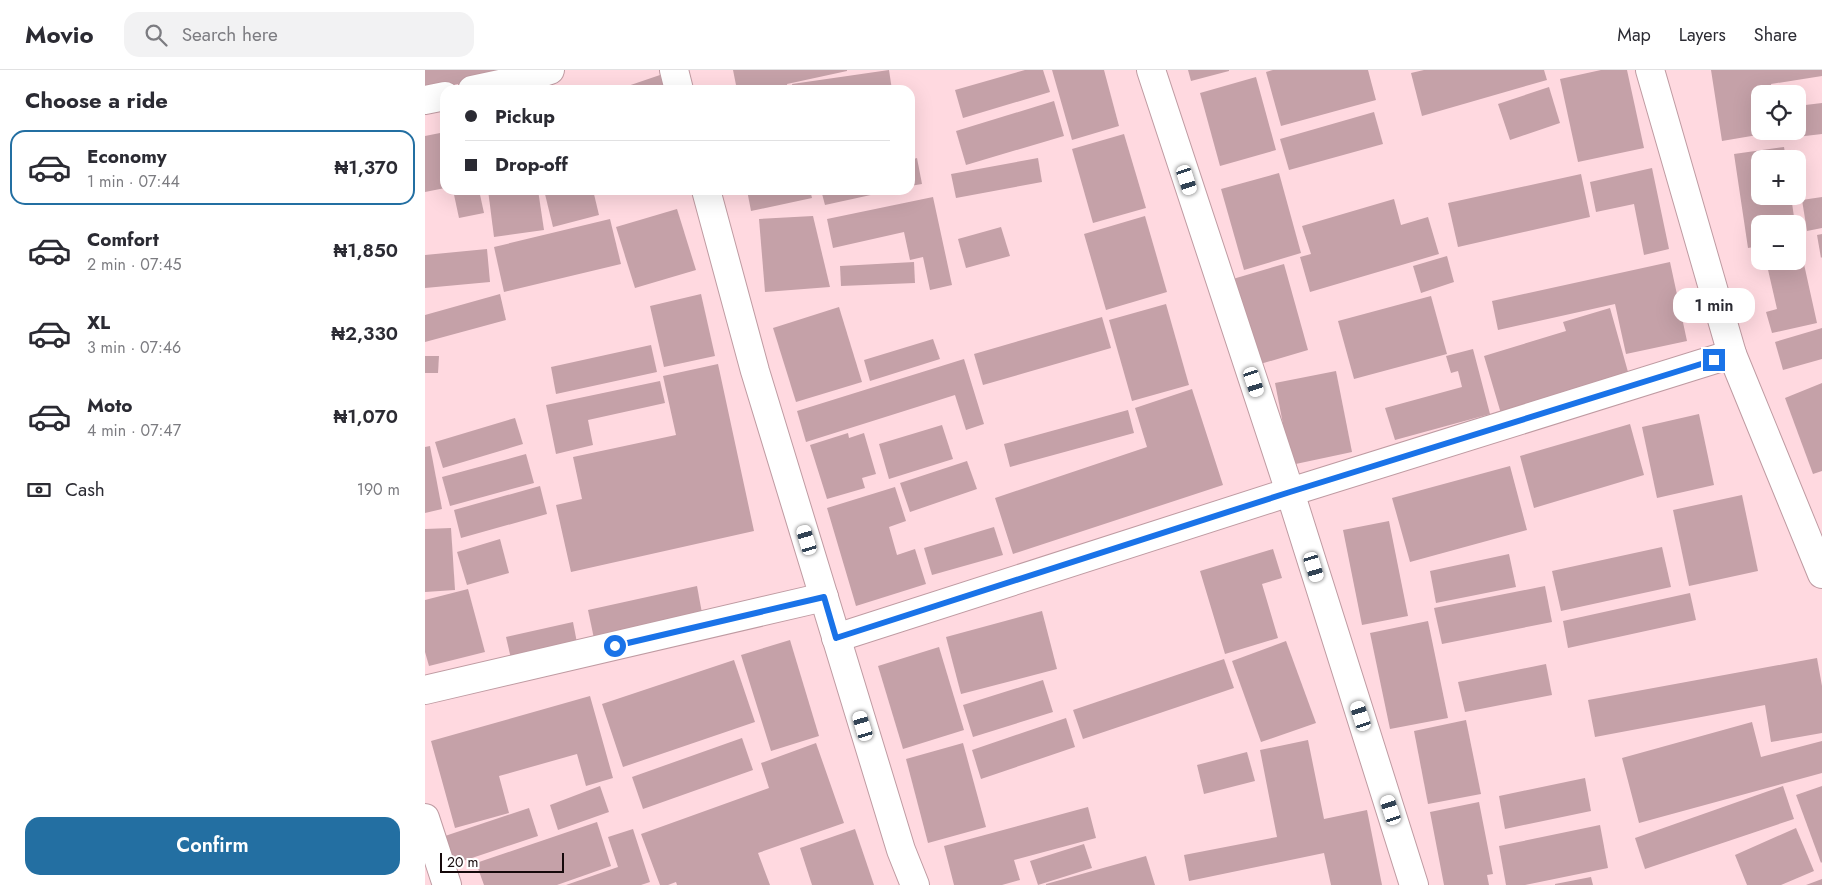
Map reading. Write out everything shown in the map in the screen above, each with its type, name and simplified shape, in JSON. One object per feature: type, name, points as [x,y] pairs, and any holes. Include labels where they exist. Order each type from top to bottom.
[{"type":"street","points":[[495,85],[523,79],[550,70]]},
{"type":"street","points":[[674,70],[678,85]]},
{"type":"street","points":[[1151,70],[1290,492],[1414,885]]},
{"type":"street","points":[[1650,70],[1732,354],[1822,574]]},
{"type":"street","points":[[425,100],[440,97]]},
{"type":"street","points":[[707,195],[755,371],[901,850],[915,885]]},
{"type":"street","points":[[836,638],[1290,492],[1732,354]]},
{"type":"street","points":[[425,690],[824,597]]},
{"type":"street","points":[[425,818],[447,885]]},
{"type":"building","points":[[425,70],[520,70],[454,85],[440,85],[440,88],[425,91]]},
{"type":"building","points":[[733,70],[847,70],[787,85],[736,85]]},
{"type":"building","points":[[889,70],[891,85],[792,85]]},
{"type":"building","points":[[1025,70],[1043,70],[1050,92],[963,118],[955,90]]},
{"type":"building","points":[[1052,70],[1104,70],[1119,126],[1072,140]]},
{"type":"building","points":[[1188,70],[1229,70],[1229,71],[1191,81]]},
{"type":"building","points":[[1273,70],[1368,70],[1376,100],[1281,126],[1266,72]]},
{"type":"building","points":[[1424,70],[1544,70],[1547,80],[1422,116],[1411,73]]},
{"type":"building","points":[[1601,70],[1627,70],[1644,148],[1578,162],[1560,79]]},
{"type":"building","points":[[1711,70],[1822,70],[1822,76],[1771,85],[1751,85],[1751,136],[1722,141]]},
{"type":"building","points":[[660,75],[663,85],[631,85]]},
{"type":"building","points":[[1256,77],[1276,150],[1220,166],[1200,93]]},
{"type":"building","points":[[1549,87],[1560,123],[1510,140],[1498,104]]},
{"type":"building","points":[[1054,101],[1064,136],[966,165],[956,131]]},
{"type":"building","points":[[1822,103],[1822,134],[1806,136],[1806,105]]},
{"type":"building","points":[[1374,112],[1383,144],[1289,170],[1280,139]]},
{"type":"building","points":[[440,133],[440,189],[425,192],[425,136]]},
{"type":"building","points":[[1124,134],[1146,208],[1093,223],[1072,149]]},
{"type":"building","points":[[1784,147],[1784,150],[1763,150]]},
{"type":"building","points":[[1751,152],[1751,205],[1792,205],[1794,215],[1751,215],[1751,248],[1748,248],[1734,154]]},
{"type":"building","points":[[917,158],[922,184],[915,185],[915,159]]},
{"type":"building","points":[[1038,158],[1042,182],[956,198],[951,174]]},
{"type":"building","points":[[1652,168],[1669,249],[1644,255],[1634,204],[1596,212],[1590,182]]},
{"type":"building","points":[[1279,173],[1301,253],[1244,270],[1221,189]]},
{"type":"building","points":[[1581,174],[1590,217],[1458,247],[1448,203]]},
{"type":"building","points":[[454,195],[480,195],[484,213],[459,218]]},
{"type":"building","points":[[489,195],[539,195],[544,230],[494,237]]},
{"type":"building","points":[[545,195],[594,195],[599,215],[553,227]]},
{"type":"building","points":[[748,195],[811,195],[812,198],[751,211]]},
{"type":"building","points":[[822,195],[871,195],[825,205]]},
{"type":"building","points":[[933,197],[952,285],[930,290],[923,257],[910,260],[904,232],[833,248],[827,219]]},
{"type":"building","points":[[1822,197],[1822,228],[1807,231],[1806,215],[1804,215],[1803,205],[1806,205],[1806,199]]},
{"type":"building","points":[[1394,199],[1401,225],[1428,217],[1439,254],[1310,292],[1300,257],[1311,254],[1302,226]]},
{"type":"building","points":[[677,209],[696,270],[635,288],[616,227]]},
{"type":"building","points":[[813,216],[830,287],[765,292],[759,219]]},
{"type":"building","points":[[1145,216],[1167,292],[1106,310],[1084,234]]},
{"type":"building","points":[[610,219],[621,264],[504,292],[494,247]]},
{"type":"building","points":[[1001,227],[1010,256],[966,268],[958,239]]},
{"type":"building","points":[[1822,234],[1822,257],[1821,258],[1817,235]]},
{"type":"building","points":[[487,249],[490,282],[425,288],[425,255]]},
{"type":"building","points":[[1447,256],[1454,282],[1421,293],[1413,266]]},
{"type":"building","points":[[914,262],[915,283],[841,286],[840,266]]},
{"type":"building","points":[[1670,262],[1687,341],[1626,354],[1615,304],[1498,330],[1492,301]]},
{"type":"building","points":[[1284,264],[1308,350],[1250,367],[1226,281]]},
{"type":"building","points":[[1768,270],[1805,270],[1817,323],[1772,333],[1766,312],[1777,309]]},
{"type":"building","points":[[500,294],[506,320],[425,342],[425,315]]},
{"type":"building","points":[[701,294],[715,356],[664,367],[650,306]]},
{"type":"building","points":[[1431,296],[1447,354],[1354,379],[1338,321]]},
{"type":"building","points":[[1166,304],[1189,385],[1132,401],[1109,320]]},
{"type":"building","points":[[839,307],[862,382],[796,402],[773,328]]},
{"type":"building","points":[[1610,308],[1630,379],[1502,417],[1484,356],[1566,331],[1563,322]]},
{"type":"building","points":[[1102,317],[1111,348],[983,385],[974,354]]},
{"type":"building","points":[[1822,328],[1822,359],[1783,370],[1775,342]]},
{"type":"building","points":[[933,339],[940,359],[870,381],[864,360]]},
{"type":"building","points":[[651,345],[657,372],[556,394],[551,367]]},
{"type":"building","points":[[1473,349],[1490,414],[1395,440],[1385,408],[1462,387],[1458,371],[1451,373],[1446,356]]},
{"type":"building","points":[[425,356],[439,356],[438,373],[425,373]]},
{"type":"building","points":[[964,359],[984,424],[966,430],[955,395],[806,442],[797,411]]},
{"type":"building","points":[[718,364],[754,531],[571,572],[556,505],[582,499],[573,457],[676,435],[663,376]]},
{"type":"building","points":[[1336,371],[1352,452],[1291,465],[1275,383]]},
{"type":"building","points":[[660,381],[665,403],[588,420],[593,445],[556,454],[546,405]]},
{"type":"building","points":[[1822,383],[1822,471],[1813,474],[1785,398]]},
{"type":"building","points":[[1192,389],[1223,485],[1013,554],[995,498],[1147,447],[1135,408]]},
{"type":"building","points":[[1128,410],[1134,433],[1010,467],[1004,444]]},
{"type":"building","points":[[1699,414],[1714,485],[1657,498],[1642,427]]},
{"type":"building","points":[[515,418],[523,444],[443,468],[435,442]]},
{"type":"building","points":[[1630,424],[1644,475],[1534,508],[1520,456]]},
{"type":"building","points":[[942,425],[953,459],[889,479],[879,444]]},
{"type":"building","points":[[848,433],[849,438],[864,433],[876,474],[862,478],[865,488],[827,499],[810,445]]},
{"type":"building","points":[[430,446],[442,509],[425,513],[425,447]]},
{"type":"building","points":[[526,454],[534,483],[450,506],[442,477]]},
{"type":"building","points":[[967,461],[977,489],[910,512],[900,483]]},
{"type":"building","points":[[1510,466],[1527,530],[1410,562],[1392,498]]},
{"type":"building","points":[[540,486],[547,514],[461,538],[454,510]]},
{"type":"building","points":[[895,487],[906,521],[889,527],[897,555],[915,549],[926,584],[856,606],[827,508]]},
{"type":"building","points":[[1742,495],[1758,571],[1689,586],[1673,510]]},
{"type":"building","points":[[1389,521],[1408,616],[1362,625],[1343,530]]},
{"type":"building","points":[[994,527],[1003,555],[932,575],[924,548]]},
{"type":"building","points":[[451,528],[455,590],[425,592],[425,529]]},
{"type":"building","points":[[500,539],[509,573],[467,585],[457,552]]},
{"type":"building","points":[[1662,547],[1671,587],[1561,611],[1552,571]]},
{"type":"building","points":[[1273,549],[1282,578],[1262,584],[1278,638],[1225,654],[1200,571]]},
{"type":"building","points":[[1509,554],[1516,587],[1436,603],[1430,571]]},
{"type":"building","points":[[697,586],[704,624],[596,648],[588,610]]},
{"type":"building","points":[[1545,586],[1552,622],[1442,644],[1434,608]]},
{"type":"building","points":[[468,589],[485,652],[429,666],[425,652],[425,600]]},
{"type":"building","points":[[1690,593],[1696,620],[1568,648],[1563,621]]},
{"type":"building","points":[[1042,611],[1057,669],[961,694],[946,637]]},
{"type":"building","points":[[1428,621],[1448,718],[1390,729],[1370,633]]},
{"type":"building","points":[[573,622],[578,648],[512,663],[506,637]]},
{"type":"building","points":[[790,640],[819,736],[771,751],[741,655]]},
{"type":"building","points":[[1286,641],[1316,723],[1261,742],[1232,661]]},
{"type":"building","points":[[939,647],[964,730],[903,749],[878,666]]},
{"type":"building","points":[[1817,658],[1822,686],[1822,733],[1771,742],[1765,705],[1595,737],[1588,700]]},
{"type":"building","points":[[1224,659],[1234,688],[1083,739],[1073,710]]},
{"type":"building","points":[[734,660],[755,722],[623,767],[602,704]]},
{"type":"building","points":[[1546,664],[1552,695],[1465,712],[1458,682]]},
{"type":"building","points":[[1043,680],[1053,712],[973,737],[963,705]]},
{"type":"building","points":[[590,696],[613,778],[586,786],[577,754],[499,776],[509,813],[455,828],[431,741]]},
{"type":"building","points":[[1066,718],[1075,747],[981,779],[972,750]]},
{"type":"building","points":[[1466,720],[1481,794],[1428,804],[1414,731]]},
{"type":"building","points":[[1752,722],[1761,757],[1822,741],[1822,773],[1639,823],[1622,758]]},
{"type":"building","points":[[742,738],[753,770],[643,809],[632,777]]},
{"type":"building","points":[[1308,740],[1324,819],[1367,810],[1382,885],[1331,885],[1324,853],[1189,881],[1184,855],[1277,837],[1260,750]]},
{"type":"building","points":[[816,743],[844,823],[758,853],[770,885],[677,885],[676,882],[660,885],[641,834],[769,788],[761,763]]},
{"type":"building","points":[[963,743],[986,827],[928,843],[906,759]]},
{"type":"building","points":[[1247,752],[1255,781],[1204,794],[1197,765]]},
{"type":"building","points":[[1585,778],[1591,811],[1505,829],[1499,796]]},
{"type":"building","points":[[600,786],[609,812],[558,830],[550,805]]},
{"type":"building","points":[[1783,786],[1794,819],[1645,869],[1635,838]]},
{"type":"building","points":[[1822,786],[1822,862],[1821,863],[1796,795]]},
{"type":"building","points":[[1479,802],[1493,874],[1487,875],[1489,885],[1444,885],[1430,812]]},
{"type":"building","points":[[1088,807],[1096,838],[1014,860],[1020,880],[1002,885],[954,885],[944,846]]},
{"type":"building","points":[[529,808],[538,836],[451,865],[442,837]]},
{"type":"building","points":[[597,822],[611,866],[557,885],[484,885],[476,863]]},
{"type":"building","points":[[1600,825],[1608,868],[1525,885],[1506,885],[1499,846]]},
{"type":"building","points":[[1796,828],[1814,871],[1781,885],[1747,885],[1735,855]]},
{"type":"building","points":[[633,829],[650,882],[641,885],[566,885],[618,867],[608,837]]},
{"type":"building","points":[[855,829],[874,885],[812,885],[800,848]]},
{"type":"building","points":[[1084,844],[1092,868],[1038,885],[1030,861]]},
{"type":"building","points":[[1146,856],[1155,885],[1046,885],[1046,884]]},
{"type":"building","points":[[1591,877],[1593,885],[1555,885],[1555,884]]},
{"type":"building","points":[[1822,879],[1822,885],[1806,885]]},
{"type":"route","points":[[615,646],[824,597],[836,638],[1290,492],[1714,360]]}]
